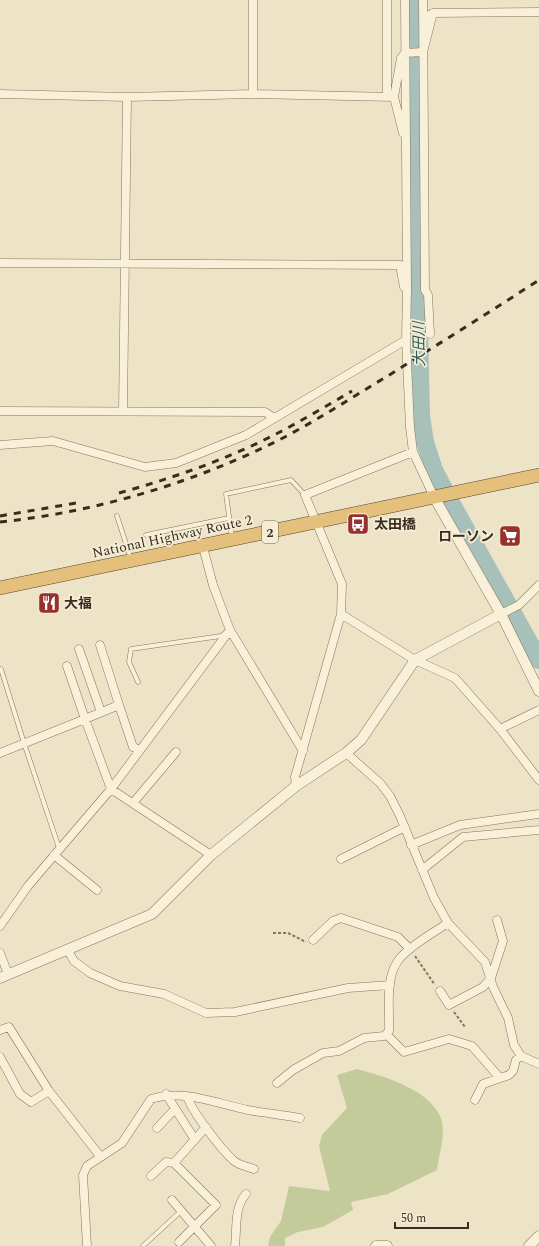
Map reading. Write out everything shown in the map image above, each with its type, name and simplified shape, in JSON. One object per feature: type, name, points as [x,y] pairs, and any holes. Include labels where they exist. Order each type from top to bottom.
[{"type":"highway","name":"National Highway Route 2","points":[[0,588],[132,562],[539,475]]},
{"type":"street","points":[[253,0],[253,94]]},
{"type":"street","points":[[387,0],[391,96],[403,133],[407,139]]},
{"type":"street","points":[[405,0],[407,53],[406,340],[410,427],[414,452],[434,497],[501,614],[539,691]]},
{"type":"street","points":[[423,0],[422,52],[425,290],[428,295],[430,334]]},
{"type":"street","points":[[423,18],[433,13],[539,12]]},
{"type":"street","points":[[422,52],[433,13]]},
{"type":"street","points":[[391,96],[401,58],[407,53],[422,52]]},
{"type":"street","points":[[0,94],[127,97],[253,94],[391,96]]},
{"type":"street","points":[[124,411],[127,97]]},
{"type":"street","points":[[0,263],[400,265],[403,286],[407,290]]},
{"type":"street","points":[[0,445],[52,441],[145,467],[176,463],[246,435],[406,340]]},
{"type":"street","points":[[0,411],[265,412],[274,418]]},
{"type":"street","points":[[296,786],[295,777],[341,614],[342,584],[305,495],[414,452]]},
{"type":"street","points":[[203,547],[213,585],[230,630],[303,751]]},
{"type":"street","points":[[0,952],[4,976],[152,914],[211,855],[296,786],[346,753],[361,740],[415,660],[519,605],[539,585]]},
{"type":"street","points":[[341,614],[415,660],[454,678],[500,729],[539,780]]},
{"type":"street","points":[[0,926],[28,886],[111,788],[230,630]]},
{"type":"street","points":[[100,645],[133,747],[140,750]]},
{"type":"street","points":[[80,649],[101,712]]},
{"type":"street","points":[[67,666],[111,788],[211,855]]},
{"type":"street","points":[[0,752],[119,705]]},
{"type":"street","points":[[500,729],[539,710]]},
{"type":"street","points":[[133,803],[176,752]]},
{"type":"street","points":[[346,753],[380,783],[390,796],[405,827],[411,845],[434,898],[448,923],[485,962],[508,1018],[514,1045],[521,1056],[539,1064]]},
{"type":"street","points":[[411,845],[460,825],[539,814]]},
{"type":"street","points":[[341,859],[405,827]]},
{"type":"street","points":[[422,870],[463,837],[539,830]]},
{"type":"street","points":[[57,852],[97,890]]},
{"type":"street","points":[[313,940],[333,921],[341,918],[398,937],[410,949]]},
{"type":"street","points":[[440,991],[449,1005],[483,987],[491,978],[503,942],[496,920]]},
{"type":"street","points":[[277,1083],[293,1070],[323,1053],[339,1051],[364,1038],[384,1036],[389,1031],[390,985],[393,970],[400,958],[410,949],[448,923]]},
{"type":"street","points":[[67,949],[74,961],[90,973],[120,986],[164,994],[206,1013],[235,1012],[348,988],[390,985]]},
{"type":"street","points":[[0,1030],[9,1027],[49,1091],[100,1156]]},
{"type":"street","points":[[386,1034],[404,1052],[449,1039],[472,1046],[499,1077]]},
{"type":"street","points":[[475,1100],[483,1084],[499,1077],[508,1076],[513,1071],[516,1060],[521,1056]]},
{"type":"street","points":[[0,1057],[20,1094],[30,1102],[49,1091]]},
{"type":"street","points":[[166,1094],[195,1140]]},
{"type":"street","points":[[87,1246],[83,1175],[87,1166],[100,1156],[122,1143],[151,1099],[166,1094],[187,1096],[249,1110],[300,1118]]},
{"type":"street","points":[[187,1096],[189,1103],[206,1127],[235,1162],[254,1169]]},
{"type":"street","points":[[156,1128],[176,1109]]},
{"type":"street","points":[[174,1163],[206,1127]]},
{"type":"street","points":[[150,1176],[166,1162],[174,1163],[216,1205],[179,1242]]},
{"type":"street","points":[[235,1246],[238,1214],[241,1200],[246,1194]]},
{"type":"street","points":[[172,1200],[194,1228],[211,1246]]},
{"type":"street","points":[[529,1246],[539,1236]]},
{"type":"street","points":[[376,1246],[387,1246]]},
{"type":"lane","points":[[232,541],[226,494],[291,480],[305,495]]},
{"type":"lane","points":[[117,516],[132,562]]},
{"type":"lane","points":[[146,535],[229,518]]},
{"type":"lane","points":[[138,682],[129,662],[131,649],[221,636],[230,630]]},
{"type":"lane","points":[[1,669],[57,852]]},
{"type":"lane","points":[[143,1246],[181,1211]]},
{"type":"path","points":[[273,933],[288,933],[305,942],[313,940]]},
{"type":"path","points":[[410,949],[440,991]]},
{"type":"path","points":[[449,1005],[465,1027]]},
{"type":"green space","points":[[357,1069],[404,1085],[426,1098],[434,1107],[440,1116],[443,1129],[437,1170],[388,1194],[351,1202],[353,1210],[323,1227],[298,1232],[285,1238],[285,1246],[268,1246],[270,1237],[281,1221],[289,1186],[330,1191],[319,1146],[322,1135],[347,1108],[337,1075]]},
{"type":"waterway","name":"大田川","points":[[416,0],[419,329],[421,416],[425,442],[434,470],[449,499],[539,660]]},
{"type":"railway","points":[[0,522],[72,511],[108,503],[213,470],[293,433],[386,377],[539,280]]},
{"type":"railway","points":[[119,493],[160,481],[240,451],[287,428],[352,391]]},
{"type":"railway","points":[[0,516],[82,502]]},
{"type":"place","name":"太田橋","points":[[358,524]]},
{"type":"place","name":"ローソン","points":[[510,536]]},
{"type":"place","name":"大福","points":[[49,603]]}]
